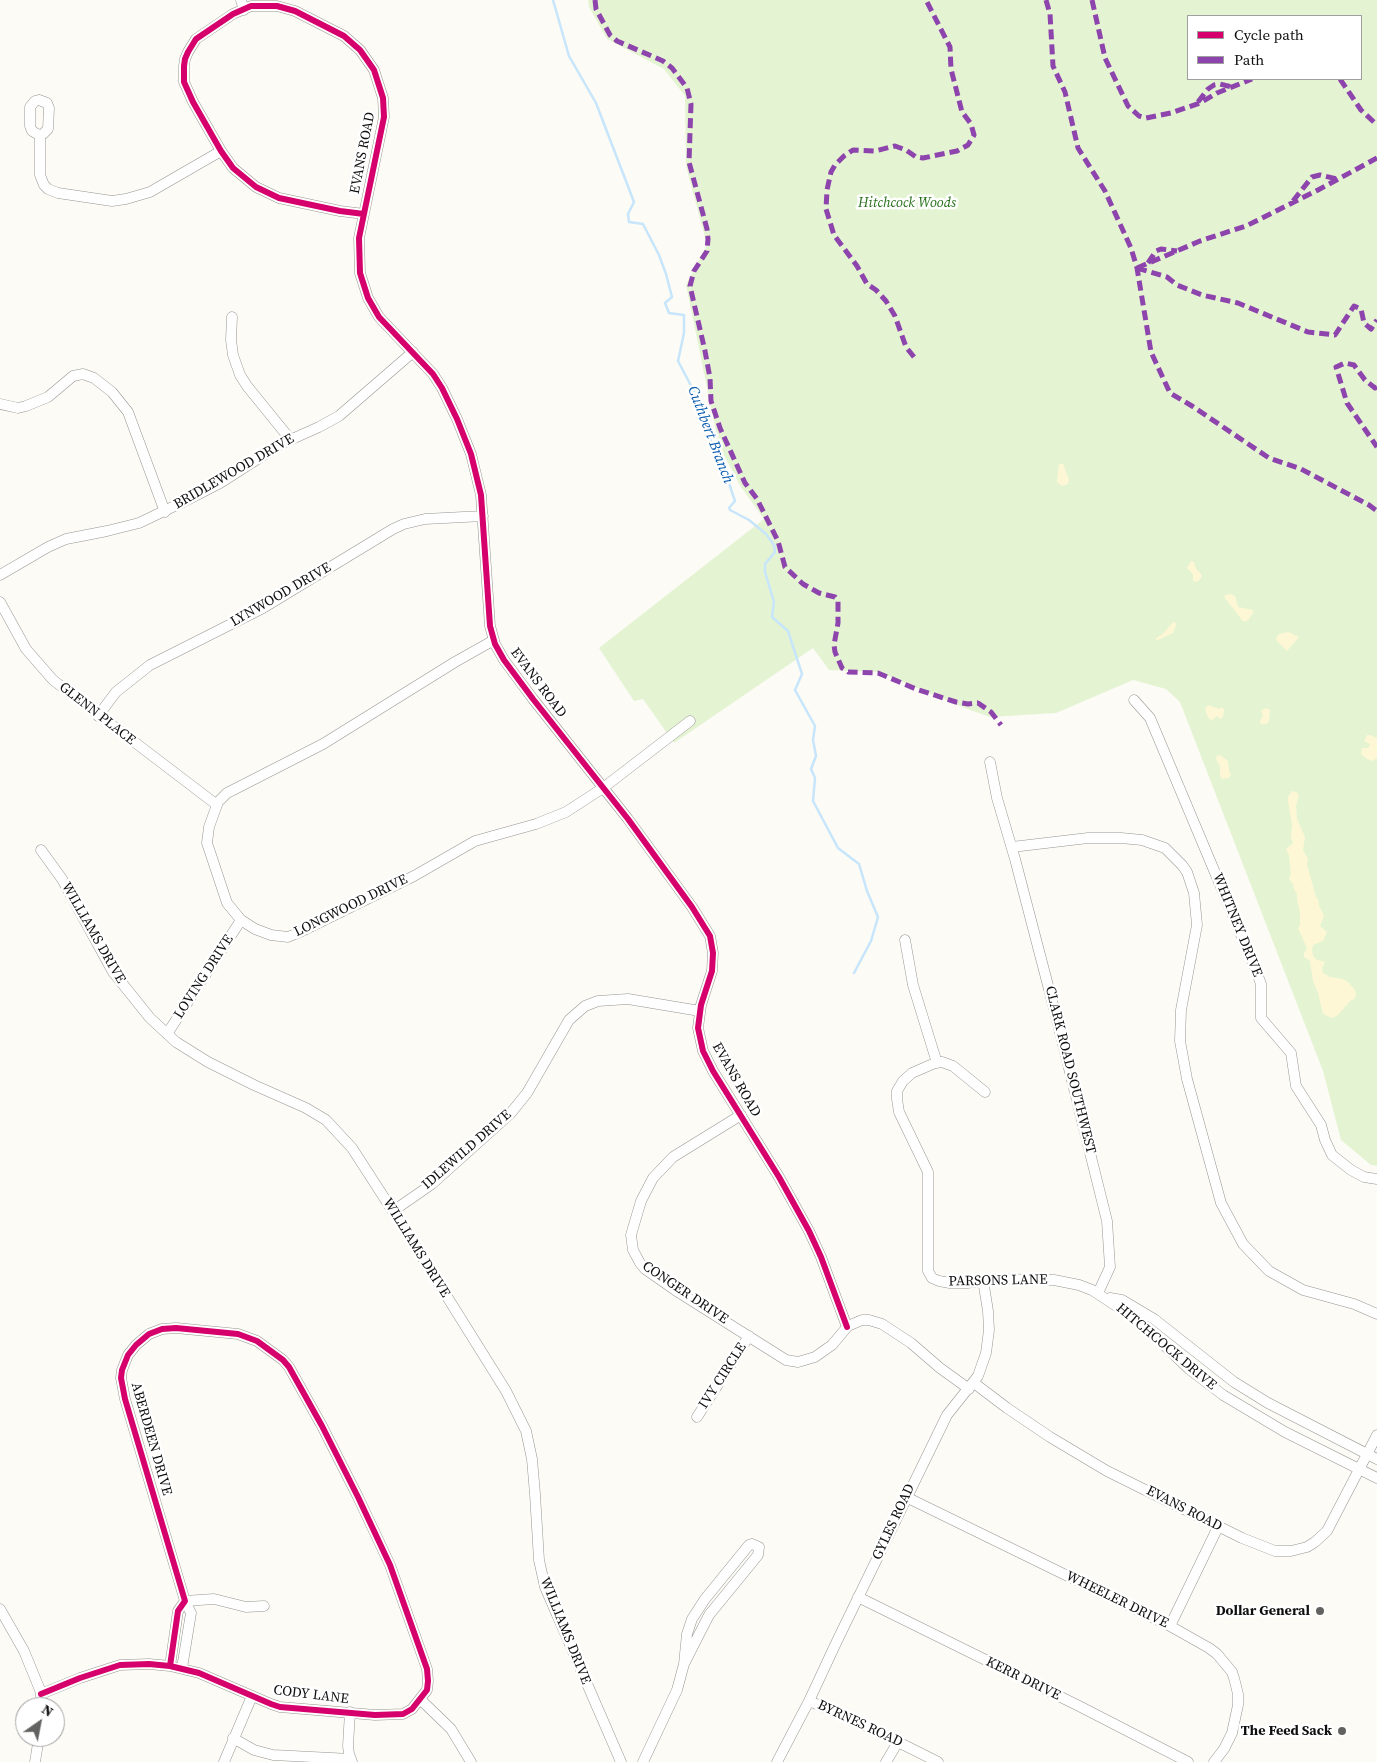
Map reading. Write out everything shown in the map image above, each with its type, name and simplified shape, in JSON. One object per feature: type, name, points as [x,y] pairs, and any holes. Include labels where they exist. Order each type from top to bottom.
[{"type":"street","name":"EVANS ROAD","points":[[364,214],[293,202],[266,192],[247,181],[233,168],[193,102],[184,82],[184,66],[188,52],[196,39],[243,5],[267,5],[286,8],[304,15],[344,36],[360,50],[374,70],[383,98],[384,117],[358,250],[360,273],[368,298],[379,317],[433,374],[457,419],[475,467],[481,495],[490,626],[494,640],[504,660],[628,819],[692,907],[710,936],[713,953],[712,971],[700,1012],[698,1028],[703,1050],[710,1066],[779,1177],[809,1231],[821,1257],[847,1327],[862,1320],[882,1324],[911,1343],[940,1368],[1107,1471],[1218,1527],[1275,1550],[1291,1551],[1307,1547],[1322,1537],[1331,1525],[1377,1435]]},
{"type":"street","points":[[40,135],[40,174],[44,185],[48,189],[58,193],[112,202],[150,192],[221,151]]},
{"type":"street","points":[[232,317],[231,340],[240,375],[290,439]]},
{"type":"street","name":"BRIDLEWOOD DRIVE","points":[[0,576],[62,541],[75,536],[123,528],[154,517],[220,483],[290,439],[339,416],[413,352]]},
{"type":"street","points":[[0,404],[18,408],[26,406],[48,397],[73,376],[83,374],[94,378],[112,392],[128,412],[165,512]]},
{"type":"street","name":"LYNWOOD DRIVE","points":[[98,716],[116,692],[150,665],[263,608],[392,529],[425,519],[483,516]]},
{"type":"street","name":"GLENN PLACE","points":[[0,602],[26,649],[43,670],[63,689],[217,805]]},
{"type":"street","name":"LONGWOOD DRIVE","points":[[494,640],[323,744],[227,793],[217,805],[209,827],[207,843],[227,903],[241,920],[255,929],[271,935],[288,937],[414,876],[475,841],[554,818],[577,806],[690,721]]},
{"type":"street","name":"WHITNEY DRIVE","points":[[1134,700],[1150,718],[1253,963],[1261,984],[1261,1018],[1291,1054],[1296,1086],[1322,1124],[1325,1140],[1332,1155],[1350,1170],[1364,1177],[1377,1178]]},
{"type":"street","name":"CLARK ROAD SOUTHWEST","points":[[990,762],[997,798],[1056,1016],[1107,1222],[1110,1267],[1101,1295]]},
{"type":"street","points":[[1012,848],[1088,838],[1142,840],[1158,845],[1171,853],[1182,865],[1187,872],[1194,893],[1197,919],[1181,1010],[1180,1041],[1187,1079],[1220,1203],[1243,1244],[1269,1271],[1303,1290],[1354,1304],[1377,1314]]},
{"type":"street","name":"WILLIAMS DRIVE","points":[[41,850],[62,879],[113,972],[150,1018],[189,1051],[254,1086],[306,1108],[326,1120],[352,1148],[393,1211],[521,1418],[532,1459],[539,1560],[545,1587],[621,1762]]},
{"type":"street","name":"LOVING DRIVE","points":[[167,1034],[241,920]]},
{"type":"street","points":[[905,940],[913,985],[937,1063],[953,1066],[986,1092]]},
{"type":"street","name":"IDLEWILD DRIVE","points":[[393,1211],[432,1184],[510,1114],[527,1092],[569,1020],[585,1006],[598,1001],[628,999],[700,1012]]},
{"type":"street","name":"PARSONS LANE","points":[[937,1063],[918,1069],[907,1076],[900,1086],[897,1099],[899,1112],[928,1172],[928,1271],[935,1280],[950,1283],[967,1283],[996,1278],[1054,1280],[1079,1285],[1101,1295]]},
{"type":"street","name":"CONGER DRIVE","points":[[741,1115],[673,1157],[659,1170],[641,1201],[631,1235],[631,1243],[636,1257],[645,1269],[786,1360],[804,1361],[822,1353],[847,1327]]},
{"type":"street","name":"GYLES ROAD","points":[[777,1762],[809,1700],[946,1415],[971,1386],[983,1364],[989,1319],[983,1280]]},
{"type":"street","name":"HITCHCOCK DRIVE","points":[[1101,1295],[1122,1300],[1134,1306],[1234,1382],[1268,1403],[1377,1459]]},
{"type":"street","name":"HITCHCOCK DRIVE","points":[[1101,1295],[1139,1321],[1189,1369],[1223,1395],[1272,1426],[1377,1478]]},
{"type":"street","name":"ABERDEEN DRIVE","points":[[182,1668],[191,1613],[185,1601],[125,1399],[121,1378],[125,1362],[136,1344],[149,1334],[168,1328],[228,1332],[248,1337],[276,1354],[288,1368],[322,1426],[390,1566],[428,1675],[427,1690],[421,1700]]},
{"type":"street","name":"IVY CIRCLE","points":[[697,1417],[748,1336]]},
{"type":"street","name":"WHEELER DRIVE","points":[[906,1497],[1170,1626],[1217,1654],[1232,1672],[1237,1686],[1238,1705],[1235,1724],[1228,1741],[1214,1762]]},
{"type":"street","points":[[1170,1626],[1218,1527]]},
{"type":"street","points":[[643,1762],[677,1690],[684,1664],[689,1626],[698,1609],[749,1545],[757,1545],[760,1550],[758,1555],[709,1616],[684,1664]]},
{"type":"street","name":"KERR DRIVE","points":[[858,1597],[1188,1762]]},
{"type":"street","points":[[40,1694],[80,1678],[120,1666],[148,1664],[170,1666],[178,1611],[185,1601],[214,1599],[246,1607],[264,1606]]},
{"type":"street","points":[[0,1609],[24,1651],[41,1697]]},
{"type":"street","name":"CODY LANE","points":[[170,1666],[211,1677],[280,1707],[375,1715],[403,1714],[412,1709],[421,1700]]},
{"type":"street","points":[[224,1762],[252,1696]]},
{"type":"street","points":[[421,1700],[451,1729],[471,1762]]},
{"type":"street","name":"BYRNES ROAD","points":[[809,1700],[938,1762]]},
{"type":"street","points":[[233,1738],[254,1750],[273,1755],[351,1760],[348,1746],[350,1712]]},
{"type":"street","points":[[886,1762],[898,1742]]},
{"type":"street","points":[[35,1762],[37,1747]]},
{"type":"green space","name":"Hitchcock Woods","points":[[588,0],[1377,0],[1377,1166],[1371,1165],[1341,1140],[1323,1071],[1180,702],[1166,689],[1133,680],[1056,713],[990,717],[879,672],[829,670],[813,648],[674,743],[643,699],[634,701],[599,648],[764,519],[741,487],[719,446],[686,285],[707,245],[686,166],[685,96],[664,69],[607,39],[589,7]]},
{"type":"sand","points":[[1059,464],[1063,464],[1069,480],[1068,484],[1062,486],[1057,482]]},
{"type":"sand","points":[[1191,561],[1194,562],[1196,569],[1202,575],[1197,582],[1193,581],[1193,574],[1187,568]]},
{"type":"sand","points":[[1230,594],[1235,596],[1238,607],[1253,610],[1248,620],[1244,622],[1225,598],[1224,596]]},
{"type":"sand","points":[[1175,622],[1176,625],[1173,633],[1158,640],[1155,639],[1164,633]]},
{"type":"sand","points":[[1288,632],[1299,637],[1287,651],[1276,638],[1279,634]]},
{"type":"sand","points":[[1208,705],[1219,709],[1222,707],[1224,710],[1223,717],[1220,719],[1217,716],[1211,721],[1205,709]]},
{"type":"sand","points":[[1266,708],[1270,710],[1269,721],[1267,724],[1261,724],[1260,721],[1263,715],[1261,711]]},
{"type":"sand","points":[[1367,735],[1377,738],[1377,758],[1372,761],[1361,754],[1362,748],[1368,748],[1370,745],[1364,741]]},
{"type":"sand","points":[[1220,755],[1228,761],[1231,774],[1229,778],[1222,779],[1220,776],[1220,766],[1216,759]]},
{"type":"sand","points":[[1292,791],[1299,795],[1296,806],[1297,819],[1305,837],[1303,850],[1308,859],[1307,865],[1316,897],[1324,915],[1320,926],[1327,932],[1323,941],[1313,945],[1313,956],[1317,960],[1325,962],[1322,968],[1323,973],[1330,977],[1343,979],[1349,983],[1355,990],[1356,995],[1338,1015],[1332,1018],[1323,1014],[1313,981],[1310,961],[1304,957],[1307,948],[1298,928],[1300,925],[1300,912],[1297,894],[1289,879],[1291,874],[1289,855],[1286,849],[1293,843],[1288,801]]},
{"type":"waterway","name":"Cuthbert Branch","points":[[553,0],[569,56],[596,103],[634,202],[628,214],[629,222],[643,224],[659,255],[672,297],[665,303],[669,313],[684,315],[684,333],[678,361],[697,397],[711,441],[721,460],[735,501],[729,508],[749,520],[766,534],[774,545],[775,552],[765,564],[765,572],[774,602],[772,617],[788,631],[802,674],[795,690],[815,726],[813,740],[816,756],[811,769],[815,778],[813,801],[838,848],[859,864],[867,891],[878,917],[871,941],[854,973]]},
{"type":"marked path","points":[[595,0],[596,9],[610,35],[617,41],[663,61],[672,68],[687,88],[691,104],[689,162],[708,239],[707,251],[694,271],[690,286],[710,378],[711,401],[720,428],[745,483],[757,499],[778,541],[785,567],[803,584],[819,593],[835,597],[838,601],[838,623],[834,645],[842,668],[848,672],[878,673],[916,689],[956,702],[978,703],[991,712],[1001,725]]},
{"type":"marked path","points":[[914,357],[906,347],[895,316],[886,301],[876,290],[867,284],[857,266],[834,235],[826,209],[827,190],[831,172],[835,165],[853,150],[875,151],[895,146],[906,150],[916,157],[923,158],[957,151],[968,145],[974,135],[971,124],[962,112],[951,69],[950,47],[926,0]]},
{"type":"marked path","points":[[1046,0],[1050,14],[1053,66],[1065,92],[1078,148],[1105,191],[1131,248],[1137,268],[1151,352],[1170,393],[1269,458],[1301,469],[1377,511]]},
{"type":"marked path","points":[[1092,0],[1105,58],[1128,106],[1139,116],[1146,118],[1171,113],[1200,103],[1217,93],[1250,80]]},
{"type":"marked path","points":[[1341,80],[1361,110],[1377,125]]},
{"type":"marked path","points":[[1198,102],[1208,89],[1214,85],[1220,84],[1232,87]]},
{"type":"marked path","points":[[1137,268],[1200,241],[1246,226],[1377,158]]},
{"type":"marked path","points":[[1293,201],[1312,177],[1320,175],[1337,179]]},
{"type":"marked path","points":[[1148,263],[1156,251],[1161,249],[1177,251]]},
{"type":"marked path","points":[[1137,268],[1167,277],[1177,285],[1202,295],[1238,303],[1308,332],[1335,335],[1354,306],[1361,309],[1364,323],[1371,329],[1377,320]]},
{"type":"marked path","points":[[1377,387],[1375,388],[1365,380],[1354,365],[1345,363],[1336,367],[1347,403],[1377,447]]},
{"type":"cycle path","points":[[364,214],[340,211],[279,198],[256,187],[233,168],[193,102],[184,82],[185,59],[196,39],[233,14],[251,6],[277,6],[295,11],[344,36],[360,50],[374,70],[383,98],[384,117],[359,238],[360,273],[368,298],[379,317],[433,374],[442,388],[471,454],[481,495],[490,626],[495,644],[504,660],[533,699],[628,819],[692,907],[710,936],[713,953],[712,971],[701,1005],[698,1028],[703,1051],[713,1071],[779,1177],[809,1231],[821,1257],[847,1327]]},
{"type":"cycle path","points":[[41,1694],[80,1678],[120,1665],[149,1664],[170,1666],[199,1673],[280,1707],[375,1715],[403,1714],[412,1709],[427,1690],[427,1669],[390,1565],[322,1426],[289,1367],[283,1360],[257,1341],[238,1334],[176,1328],[162,1329],[149,1334],[136,1345],[128,1355],[122,1370],[121,1378],[125,1399],[185,1601],[178,1611],[170,1666]]},
{"type":"place","name":"Dollar General","points":[[1320,1611]]},
{"type":"place","name":"The Feed Sack","points":[[1342,1731]]}]
